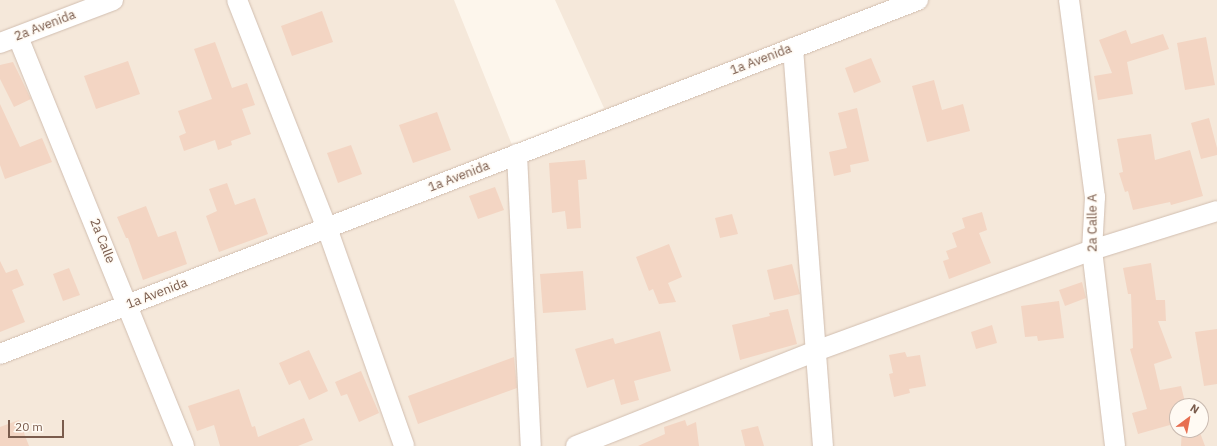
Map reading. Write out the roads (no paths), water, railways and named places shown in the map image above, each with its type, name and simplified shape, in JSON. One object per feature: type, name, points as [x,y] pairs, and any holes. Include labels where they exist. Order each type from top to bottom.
[{"type":"street","name":"2a Avenida","points":[[9,40],[113,0]]},
{"type":"street","points":[[237,0],[327,228],[404,446]]},
{"type":"street","name":"1a Avenida","points":[[0,354],[918,0]]},
{"type":"street","name":"2a Calle A","points":[[1069,0],[1095,198],[1092,250],[1115,446]]},
{"type":"street","name":"2a Calle","points":[[9,40],[128,305],[184,446]]},
{"type":"street","points":[[793,48],[823,446]]},
{"type":"street","points":[[517,154],[531,446]]},
{"type":"street","points":[[576,446],[816,352],[1092,250],[1217,211]]}]
